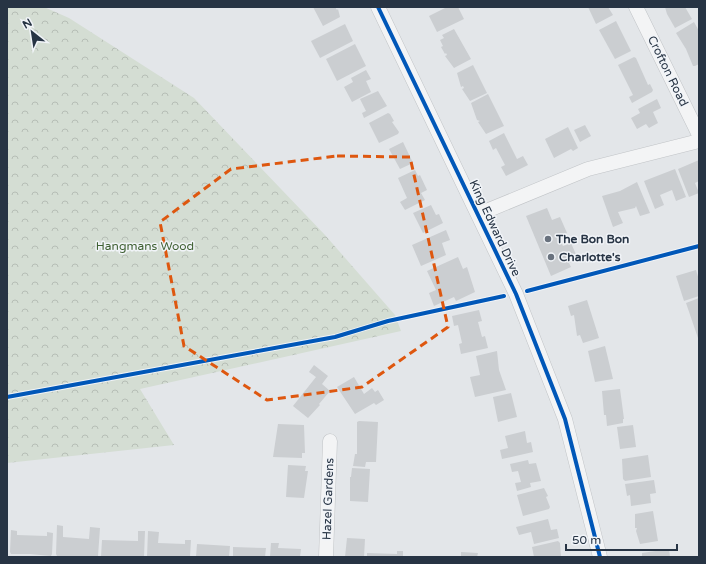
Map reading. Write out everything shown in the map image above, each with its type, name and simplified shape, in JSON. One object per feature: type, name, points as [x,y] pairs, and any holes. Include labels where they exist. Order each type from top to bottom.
[{"type":"street","name":"King Edward Drive","points":[[378,7],[516,294],[565,420],[600,557]]},
{"type":"street","name":"Crofton Road","points":[[636,7],[699,135]]},
{"type":"street","points":[[478,214],[588,169],[699,141]]},
{"type":"street","name":"Hazel Gardens","points":[[326,557],[330,441]]},
{"type":"highlighted area","points":[[337,156],[410,157],[448,327],[362,387],[267,400],[184,346],[160,222],[231,169]]},
{"type":"green space","name":"Hangmans Wood","points":[[7,7],[44,7],[69,18],[194,98],[325,235],[395,315],[401,331],[140,389],[174,445],[7,463]]},
{"type":"building","points":[[313,7],[335,7],[337,10],[338,9],[340,17],[323,26]]},
{"type":"building","points":[[447,7],[458,7],[464,19],[437,32],[429,16]]},
{"type":"building","points":[[588,7],[608,7],[613,15],[596,24]]},
{"type":"building","points":[[665,7],[685,7],[692,19],[675,28],[667,14]]},
{"type":"building","points":[[616,21],[631,51],[615,59],[599,30]]},
{"type":"building","points":[[694,22],[699,31],[699,64],[693,66],[686,49],[676,33]]},
{"type":"building","points":[[345,24],[353,41],[320,58],[311,41]]},
{"type":"building","points":[[454,29],[471,59],[454,68],[445,56],[447,55],[441,47],[443,46],[440,40],[444,38],[442,35]]},
{"type":"building","points":[[355,44],[366,66],[337,81],[326,59]]},
{"type":"building","points":[[634,57],[636,58],[648,85],[650,84],[653,90],[632,103],[629,97],[633,95],[618,65]]},
{"type":"building","points":[[473,65],[487,93],[470,101],[462,89],[464,88],[463,86],[461,87],[457,73]]},
{"type":"building","points":[[366,70],[371,79],[366,81],[371,92],[352,102],[344,87],[353,82],[351,78]]},
{"type":"building","points":[[378,91],[387,106],[364,118],[362,113],[366,111],[360,99]]},
{"type":"building","points":[[488,94],[504,126],[486,134],[478,122],[480,121],[477,120],[471,103]]},
{"type":"building","points":[[657,99],[661,108],[653,112],[658,123],[649,128],[646,124],[637,129],[631,118],[640,113],[638,109]]},
{"type":"building","points":[[388,113],[390,114],[394,121],[392,122],[399,132],[398,134],[379,143],[369,123]]},
{"type":"building","points":[[585,125],[591,136],[580,142],[574,130]]},
{"type":"building","points":[[568,127],[578,148],[573,151],[571,149],[554,158],[545,139]]},
{"type":"building","points":[[504,133],[517,159],[523,156],[528,165],[506,176],[501,167],[505,165],[496,148],[493,150],[489,141]]},
{"type":"building","points":[[403,142],[413,163],[400,169],[389,149]]},
{"type":"building","points":[[699,160],[699,181],[695,183],[699,193],[689,197],[678,169]]},
{"type":"building","points":[[675,169],[686,197],[676,201],[672,190],[660,195],[664,205],[655,209],[644,181]]},
{"type":"building","points":[[415,170],[418,176],[420,175],[427,190],[421,193],[425,200],[405,210],[400,202],[407,198],[398,178]]},
{"type":"building","points":[[637,182],[650,213],[640,216],[636,206],[635,208],[618,212],[623,223],[613,227],[602,196],[620,191]]},
{"type":"building","points":[[431,205],[436,215],[439,214],[443,223],[423,233],[413,213]]},
{"type":"building","points":[[547,208],[552,220],[560,217],[567,233],[558,236],[563,246],[571,243],[578,259],[569,263],[571,267],[551,276],[526,216]]},
{"type":"building","points":[[446,230],[450,240],[442,243],[446,255],[421,266],[412,245]]},
{"type":"building","points":[[458,257],[463,269],[467,267],[475,292],[456,301],[454,297],[434,306],[429,293],[436,290],[427,271]]},
{"type":"building","points":[[696,270],[699,280],[699,296],[684,301],[676,276]]},
{"type":"building","points":[[699,298],[699,341],[686,303]]},
{"type":"building","points":[[587,300],[599,338],[583,343],[580,335],[577,336],[574,315],[571,316],[568,306]]},
{"type":"building","points":[[479,310],[482,321],[478,322],[482,337],[485,336],[488,348],[461,354],[459,344],[462,343],[458,325],[454,326],[452,316]]},
{"type":"building","points":[[605,346],[613,379],[595,382],[588,351]]},
{"type":"building","points":[[497,351],[499,370],[506,390],[475,397],[470,377],[480,375],[476,356]]},
{"type":"building","points":[[314,365],[328,376],[322,384],[330,391],[308,418],[293,406],[316,377],[309,372]]},
{"type":"building","points":[[354,377],[364,394],[372,388],[375,392],[378,390],[384,400],[376,405],[374,403],[355,414],[337,387]]},
{"type":"building","points":[[620,389],[624,419],[623,423],[607,426],[606,415],[604,415],[602,391]]},
{"type":"building","points":[[511,393],[517,417],[498,422],[493,397]]},
{"type":"building","points":[[357,422],[378,422],[376,462],[366,462],[365,467],[353,466],[355,454],[357,454]]},
{"type":"building","points":[[278,424],[304,425],[305,453],[302,453],[302,458],[273,457]]},
{"type":"building","points":[[633,425],[636,447],[620,449],[617,427]]},
{"type":"building","points":[[525,431],[527,443],[531,442],[533,452],[502,459],[500,450],[508,448],[505,436]]},
{"type":"building","points":[[648,455],[651,477],[625,481],[623,479],[622,459]]},
{"type":"building","points":[[528,460],[529,464],[536,463],[541,481],[530,483],[531,487],[517,491],[515,483],[521,482],[518,471],[512,472],[510,464]]},
{"type":"building","points":[[288,465],[306,466],[305,471],[308,471],[304,498],[286,497]]},
{"type":"building","points":[[352,468],[370,469],[368,502],[350,501],[350,477]]},
{"type":"building","points":[[654,480],[656,493],[650,494],[651,503],[631,506],[630,495],[627,496],[625,484]]},
{"type":"building","points":[[544,488],[548,496],[546,497],[550,507],[549,509],[523,516],[517,495]]},
{"type":"building","points":[[653,511],[658,541],[640,544],[636,531],[637,528],[635,528],[635,514]]},
{"type":"building","points":[[548,519],[551,530],[557,529],[559,538],[534,544],[531,532],[519,535],[516,527]]},
{"type":"building","points":[[57,525],[63,526],[63,537],[89,539],[90,527],[100,528],[98,556],[57,556]]},
{"type":"building","points":[[11,530],[17,531],[17,535],[47,536],[47,532],[53,533],[51,556],[11,554]]},
{"type":"building","points":[[138,531],[145,531],[144,557],[101,557],[102,540],[138,541]]},
{"type":"building","points":[[148,531],[159,532],[158,543],[185,544],[185,540],[191,540],[190,557],[147,557]]},
{"type":"building","points":[[347,538],[365,539],[364,557],[345,557]]},
{"type":"building","points":[[558,541],[560,543],[561,557],[534,557],[532,547]]},
{"type":"building","points":[[271,543],[279,543],[278,548],[301,549],[300,557],[270,557]]},
{"type":"building","points":[[197,544],[230,546],[229,557],[196,557]]},
{"type":"building","points":[[233,547],[266,548],[265,557],[233,557]]},
{"type":"building","points":[[669,549],[670,557],[642,557],[642,553]]},
{"type":"building","points":[[397,551],[403,551],[403,557],[367,557],[367,553],[397,554]]},
{"type":"building","points":[[461,552],[478,553],[477,557],[461,557]]},
{"type":"cycle path","points":[[378,7],[516,294],[565,419],[600,557]]},
{"type":"cycle path","points":[[527,291],[699,246]]},
{"type":"cycle path","points":[[7,397],[335,337],[388,321],[504,296]]},
{"type":"place","name":"The Bon Bon","points":[[548,239]]},
{"type":"place","name":"Charlotte's","points":[[551,257]]}]
